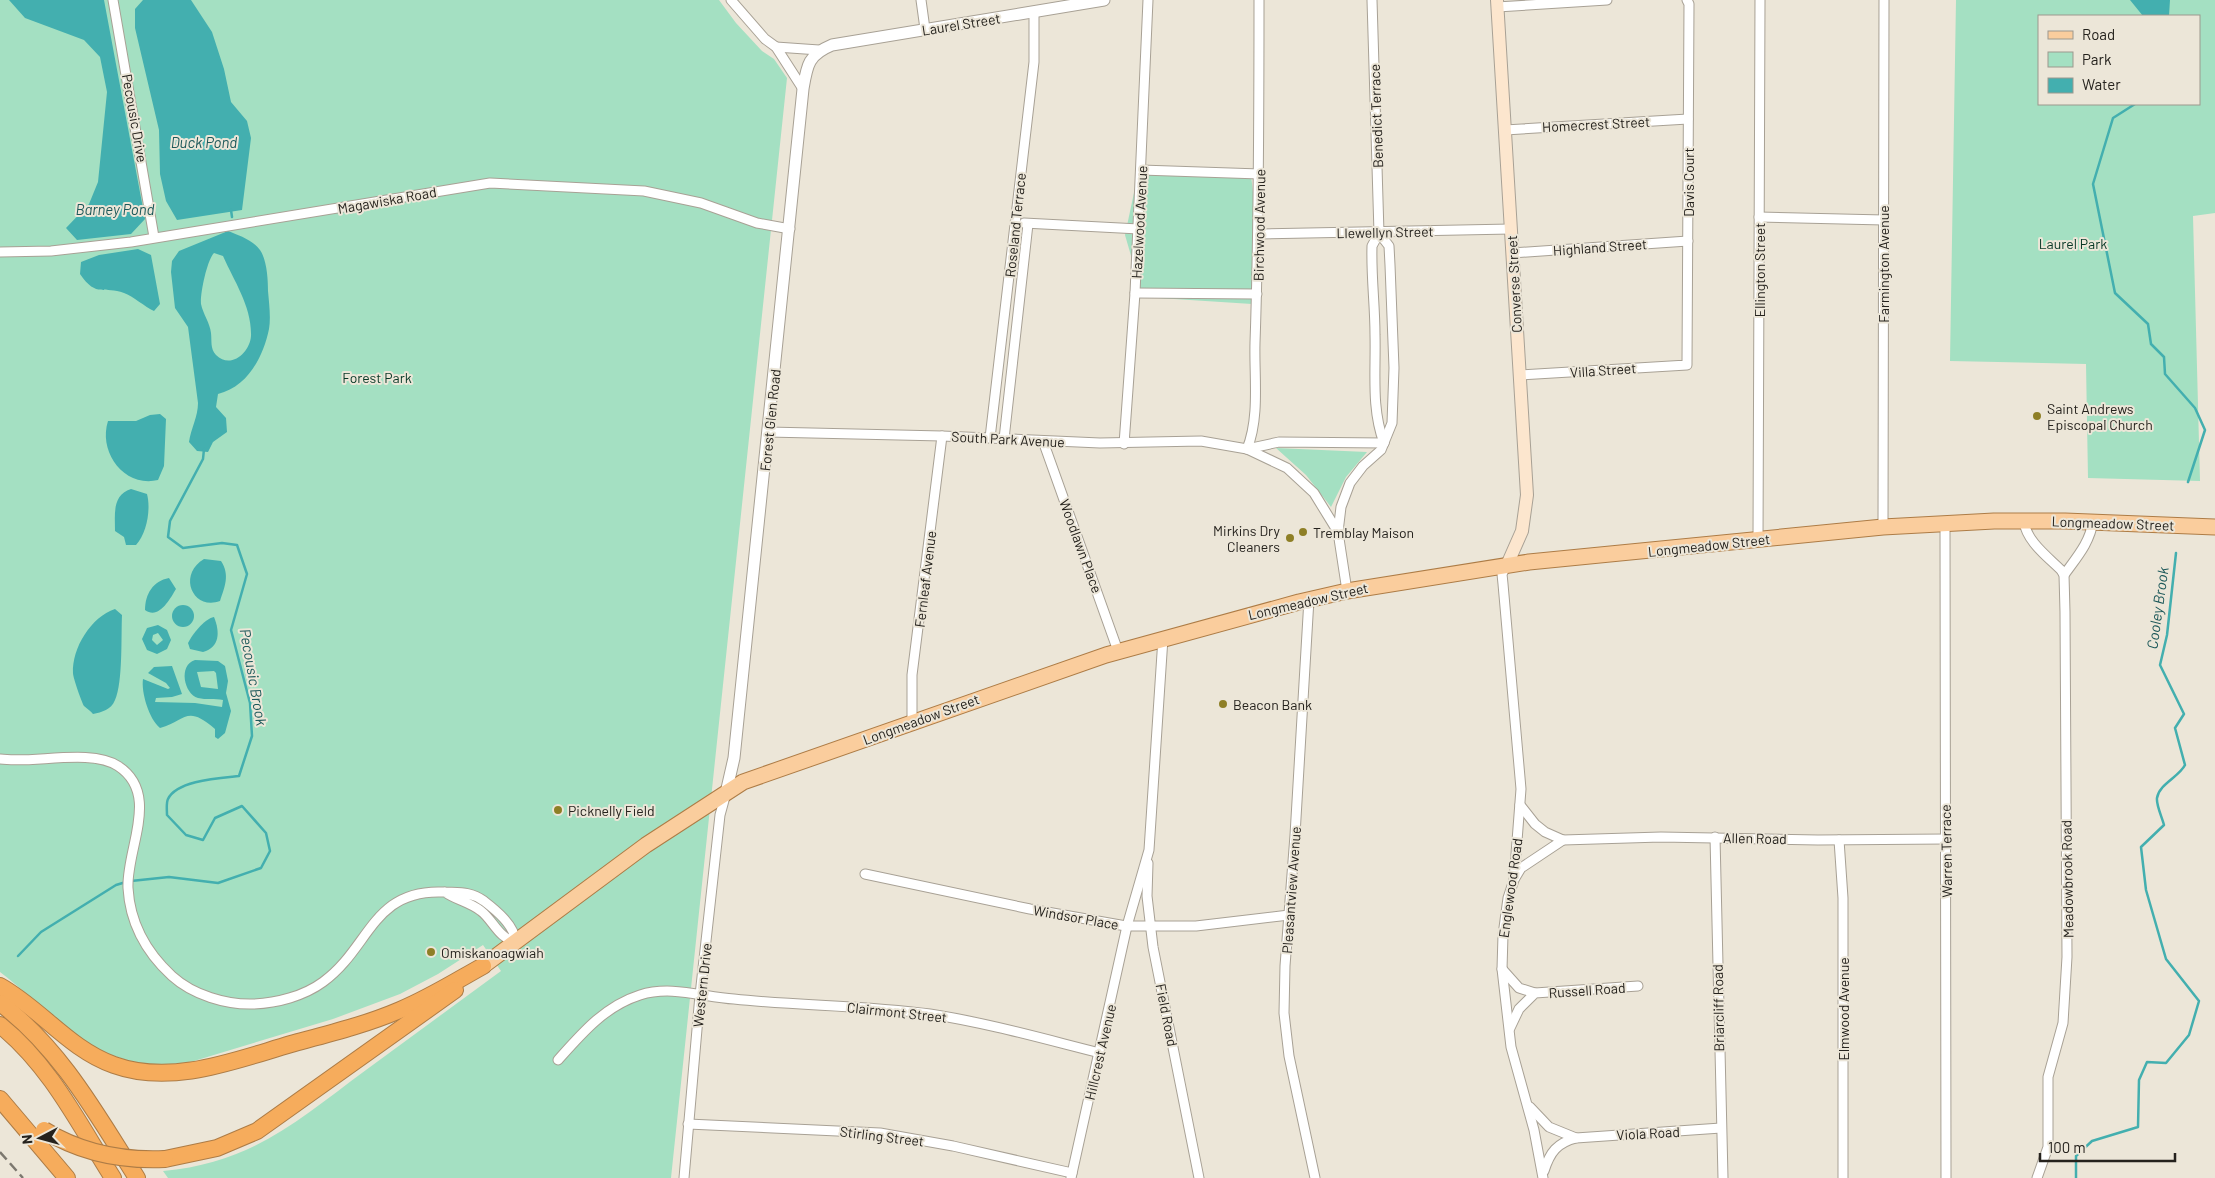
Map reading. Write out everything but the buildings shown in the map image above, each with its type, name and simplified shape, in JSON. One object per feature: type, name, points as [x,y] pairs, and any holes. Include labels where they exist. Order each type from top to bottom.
[{"type":"highway","points":[[0,986],[19,998],[74,1044],[98,1058],[131,1070],[168,1073],[221,1063],[379,1018],[407,1007],[483,966]]},
{"type":"highway","points":[[0,1098],[44,1130],[71,1144],[98,1154],[136,1159],[165,1159],[217,1148],[257,1131],[425,1013],[483,966]]},
{"type":"highway","points":[[0,1003],[39,1037],[73,1078],[138,1178]]},
{"type":"highway","points":[[0,1025],[26,1050],[48,1076],[113,1178]]},
{"type":"highway","points":[[0,1098],[67,1178]]},
{"type":"main road","name":"Converse Street","points":[[1497,4],[1527,502],[1522,531],[1507,565]]},
{"type":"main road","name":"Longmeadow Street","points":[[483,966],[646,845],[697,810],[743,782],[1118,651],[1309,599],[1507,565],[1883,527],[2024,521],[2215,527]]},
{"type":"street","name":"Pecousic Drive","points":[[113,0],[154,237]]},
{"type":"street","points":[[731,0],[765,39],[776,48],[803,89]]},
{"type":"street","points":[[920,0],[925,29]]},
{"type":"street","name":"Laurel Street","points":[[818,50],[832,45],[1034,12],[1060,4],[1104,0]]},
{"type":"street","name":"Hazelwood Avenue","points":[[1124,444],[1139,229],[1148,0]]},
{"type":"street","name":"Birchwood Avenue","points":[[1247,449],[1252,437],[1259,234],[1259,0]]},
{"type":"street","name":"Benedict Terrace","points":[[1372,0],[1379,233],[1372,246],[1375,337],[1374,405],[1384,443]]},
{"type":"street","points":[[1497,4],[1607,0]]},
{"type":"street","name":"Davis Court","points":[[1687,0],[1689,4],[1687,365]]},
{"type":"street","name":"Ellington Street","points":[[1758,540],[1760,0]]},
{"type":"street","name":"Farmington Avenue","points":[[1883,527],[1884,0]]},
{"type":"street","name":"Roseland Terrace","points":[[990,438],[1034,62],[1034,12]]},
{"type":"street","points":[[776,48],[818,50]]},
{"type":"street","name":"Forest Glen Road","points":[[726,793],[732,776],[803,89],[806,69],[810,59],[818,50]]},
{"type":"street","name":"Homecrest Street","points":[[1505,130],[1688,118]]},
{"type":"street","points":[[1141,170],[1260,174]]},
{"type":"street","name":"Magawiska Road","points":[[0,252],[65,249],[154,237],[326,211],[490,183],[644,190],[701,203],[771,226],[790,229]]},
{"type":"street","points":[[1759,217],[1884,220]]},
{"type":"street","points":[[1016,223],[1139,229]]},
{"type":"street","points":[[1004,439],[1028,224]]},
{"type":"street","name":"Llewellyn Street","points":[[1259,234],[1379,233],[1511,228]]},
{"type":"street","name":"Benedict Terrace","points":[[1338,532],[1342,507],[1350,483],[1363,466],[1381,450],[1393,418],[1394,368],[1388,246],[1379,233]]},
{"type":"street","name":"Highland Street","points":[[1512,253],[1688,241]]},
{"type":"street","points":[[1135,293],[1257,294]]},
{"type":"street","name":"Villa Street","points":[[1520,375],[1687,365]]},
{"type":"street","name":"South Park Avenue","points":[[768,432],[942,436],[1124,444],[1201,441],[1247,449],[1277,462],[1297,475],[1314,493],[1338,532],[1347,591]]},
{"type":"street","name":"Fernleaf Avenue","points":[[912,722],[912,675],[942,436]]},
{"type":"street","name":"Woodlawn Place","points":[[1043,441],[1118,651]]},
{"type":"street","name":"South Park Avenue","points":[[1247,449],[1280,442],[1384,443]]},
{"type":"street","points":[[2024,521],[2024,527],[2035,542],[2064,575],[2085,546],[2092,532],[2094,522]]},
{"type":"street","name":"Warren Terrace","points":[[1945,524],[1946,1178]]},
{"type":"street","name":"Englewood Road","points":[[1507,565],[1502,574],[1520,774],[1520,805],[1514,880],[1505,911],[1502,969],[1514,1060],[1534,1130],[1543,1176]]},
{"type":"street","name":"Meadowbrook Road","points":[[2037,1178],[2048,1147],[2048,1077],[2063,1023],[2067,966],[2064,575]]},
{"type":"street","name":"Pleasantview Avenue","points":[[1309,599],[1285,966],[1285,1035],[1315,1178]]},
{"type":"street","name":"Field Road","points":[[1163,638],[1147,896],[1153,947],[1199,1178]]},
{"type":"street","points":[[0,759],[96,758],[108,761],[123,770],[136,787],[140,803],[129,865],[128,897],[139,932],[145,945],[159,963],[176,979],[193,990],[232,1003],[254,1004],[285,999],[314,988],[334,972],[361,942],[375,920],[389,907],[418,893],[458,891],[483,900],[509,925],[516,942]]},
{"type":"street","name":"Western Drive","points":[[684,1178],[700,995],[720,815],[726,793]]},
{"type":"street","name":"Allen Road","points":[[1520,805],[1535,824],[1545,832],[1563,840],[1715,838],[1946,839]]},
{"type":"street","name":"Briarcliff Road","points":[[1715,838],[1722,1178]]},
{"type":"street","points":[[1514,880],[1521,868],[1563,840]]},
{"type":"street","name":"Elmwood Avenue","points":[[1839,840],[1843,898],[1843,1178]]},
{"type":"street","name":"Field Road","points":[[1128,926],[1149,850]]},
{"type":"street","name":"Windsor Place","points":[[866,874],[1030,909],[1128,926],[1196,926],[1289,915]]},
{"type":"street","name":"Hillcrest Avenue","points":[[1072,1176],[1128,926]]},
{"type":"street","name":"Russell Road","points":[[1502,969],[1516,986],[1535,993],[1638,986]]},
{"type":"street","name":"Clairmont Street","points":[[558,1060],[593,1022],[624,1001],[670,990],[700,995],[928,1014],[1017,1032],[1100,1053]]},
{"type":"street","name":"Russell Road","points":[[1509,1031],[1519,1009],[1535,993]]},
{"type":"street","name":"Viola Road","points":[[1526,1102],[1549,1127],[1576,1138]]},
{"type":"street","name":"Stirling Street","points":[[688,1124],[880,1133],[953,1146],[1072,1176]]},
{"type":"street","name":"Viola Road","points":[[1543,1176],[1555,1148],[1564,1142],[1576,1138],[1721,1128]]},
{"type":"green space","name":"Forest Park","points":[[0,0],[719,0],[736,23],[762,51],[774,59],[787,78],[671,1178],[168,1178],[163,1171],[223,1159],[249,1149],[296,1122],[501,971],[483,945],[438,974],[400,994],[333,1019],[194,1061],[162,1064],[134,1062],[109,1054],[87,1042],[0,972]]},
{"type":"green space","name":"Laurel Park","points":[[1956,0],[2215,0],[2215,213],[2193,216],[2200,481],[2088,478],[2086,364],[1950,361]]},
{"type":"green space","points":[[1138,174],[1251,175],[1260,254],[1252,304],[1143,297],[1125,235]]},
{"type":"green space","points":[[1276,448],[1367,452],[1346,477],[1331,507],[1306,475]]},
{"type":"water","name":"Barney Pond","points":[[9,0],[104,0],[145,219],[131,234],[77,240],[66,228],[89,204],[98,182],[107,92],[100,57],[84,40],[25,18]]},
{"type":"water","name":"Duck Pond","points":[[143,0],[191,0],[212,32],[224,69],[231,102],[247,121],[251,138],[242,210],[177,220],[166,201],[160,174],[159,130],[135,28],[135,9]]},
{"type":"water","points":[[2130,0],[2170,0],[2169,15],[2142,15]]},
{"type":"water","points":[[228,231],[245,238],[257,246],[262,254],[267,270],[270,320],[263,350],[252,370],[245,378],[237,385],[218,394],[216,407],[226,418],[227,432],[213,442],[208,452],[197,451],[189,442],[198,403],[188,327],[175,308],[171,272],[172,261],[179,251]],"holes":[[[214,253],[223,256],[241,294],[251,325],[250,342],[247,348],[239,357],[228,361],[216,355],[213,350],[210,329],[201,304],[204,277],[211,257]]]},
{"type":"water","points":[[138,249],[151,255],[160,304],[154,311],[124,293],[96,289],[86,282],[80,274],[81,262],[99,255]]},
{"type":"water","points":[[160,414],[166,419],[164,466],[158,480],[134,479],[116,465],[110,455],[106,433],[108,421],[136,421],[150,415]]},
{"type":"water","points":[[131,489],[147,494],[148,514],[140,540],[136,545],[126,545],[124,537],[115,531],[115,512],[120,496]]},
{"type":"water","points":[[204,559],[221,561],[224,566],[226,581],[220,601],[210,603],[202,601],[192,590],[191,574]]},
{"type":"water","points":[[169,578],[176,589],[164,607],[155,612],[145,610],[146,599],[154,585]]},
{"type":"water","points":[[183,605],[191,608],[194,616],[191,624],[183,627],[175,624],[172,616],[175,608]]},
{"type":"water","points":[[115,609],[122,615],[118,692],[109,708],[93,714],[84,706],[81,700],[73,676],[74,663],[80,644],[91,626],[106,613]]},
{"type":"water","points":[[214,617],[218,633],[213,647],[203,652],[190,649],[188,643],[195,632],[202,624]]},
{"type":"water","points":[[158,625],[167,630],[171,640],[167,649],[157,654],[147,650],[142,639],[147,628]],"holes":[[[158,633],[163,640],[157,645],[152,640],[153,635]]]},
{"type":"water","points":[[195,660],[218,661],[225,666],[228,681],[226,693],[231,711],[225,733],[218,739],[215,737],[215,729],[198,717],[186,716],[160,728],[152,718],[147,705],[143,691],[143,679],[168,689],[170,688],[166,683],[148,673],[154,667],[172,666],[182,694],[156,698],[155,702],[195,703],[222,707],[223,700],[198,698],[189,691],[186,686],[185,673],[186,667]],"holes":[[[214,671],[216,673],[218,689],[201,687],[197,672]]]},
{"type":"waterway","name":"Cooley Brook","points":[[2133,105],[2113,118],[2093,184],[2115,293],[2148,324],[2151,344],[2164,357],[2165,374],[2195,408],[2205,430],[2188,482]]},
{"type":"waterway","name":"Pecousic Brook","points":[[231,210],[232,217]]},
{"type":"waterway","name":"Pecousic Brook","points":[[131,881],[169,877],[218,883],[261,868],[270,851],[266,833],[242,806],[215,818],[203,840],[186,835],[167,815],[168,799],[180,788],[200,781],[239,776],[252,736],[250,703],[231,630],[247,574],[237,545],[222,543],[183,548],[168,537],[170,521],[203,459],[204,449]]},
{"type":"waterway","name":"Cooley Brook","points":[[2076,1178],[2076,1156],[2092,1141],[2138,1127],[2139,1080],[2147,1062],[2166,1063],[2189,1035],[2199,1001],[2166,959],[2146,890],[2141,847],[2164,825],[2157,804],[2157,798],[2161,789],[2185,765],[2175,728],[2184,714],[2160,665],[2167,635],[2176,553]]},
{"type":"waterway","name":"Pecousic Brook","points":[[18,956],[41,932],[116,885],[126,882]]},
{"type":"railway","points":[[0,1152],[23,1178]]},
{"type":"place","name":"Saint Andrews Episcopal Church","points":[[2037,416]]},
{"type":"place","name":"Tremblay Maison","points":[[1303,532]]},
{"type":"place","name":"Mirkins Dry Cleaners","points":[[1290,538]]},
{"type":"place","name":"Beacon Bank","points":[[1223,704]]},
{"type":"place","name":"Picknelly Field","points":[[558,810]]},
{"type":"place","name":"Omiskanoagwiah","points":[[431,952]]}]
